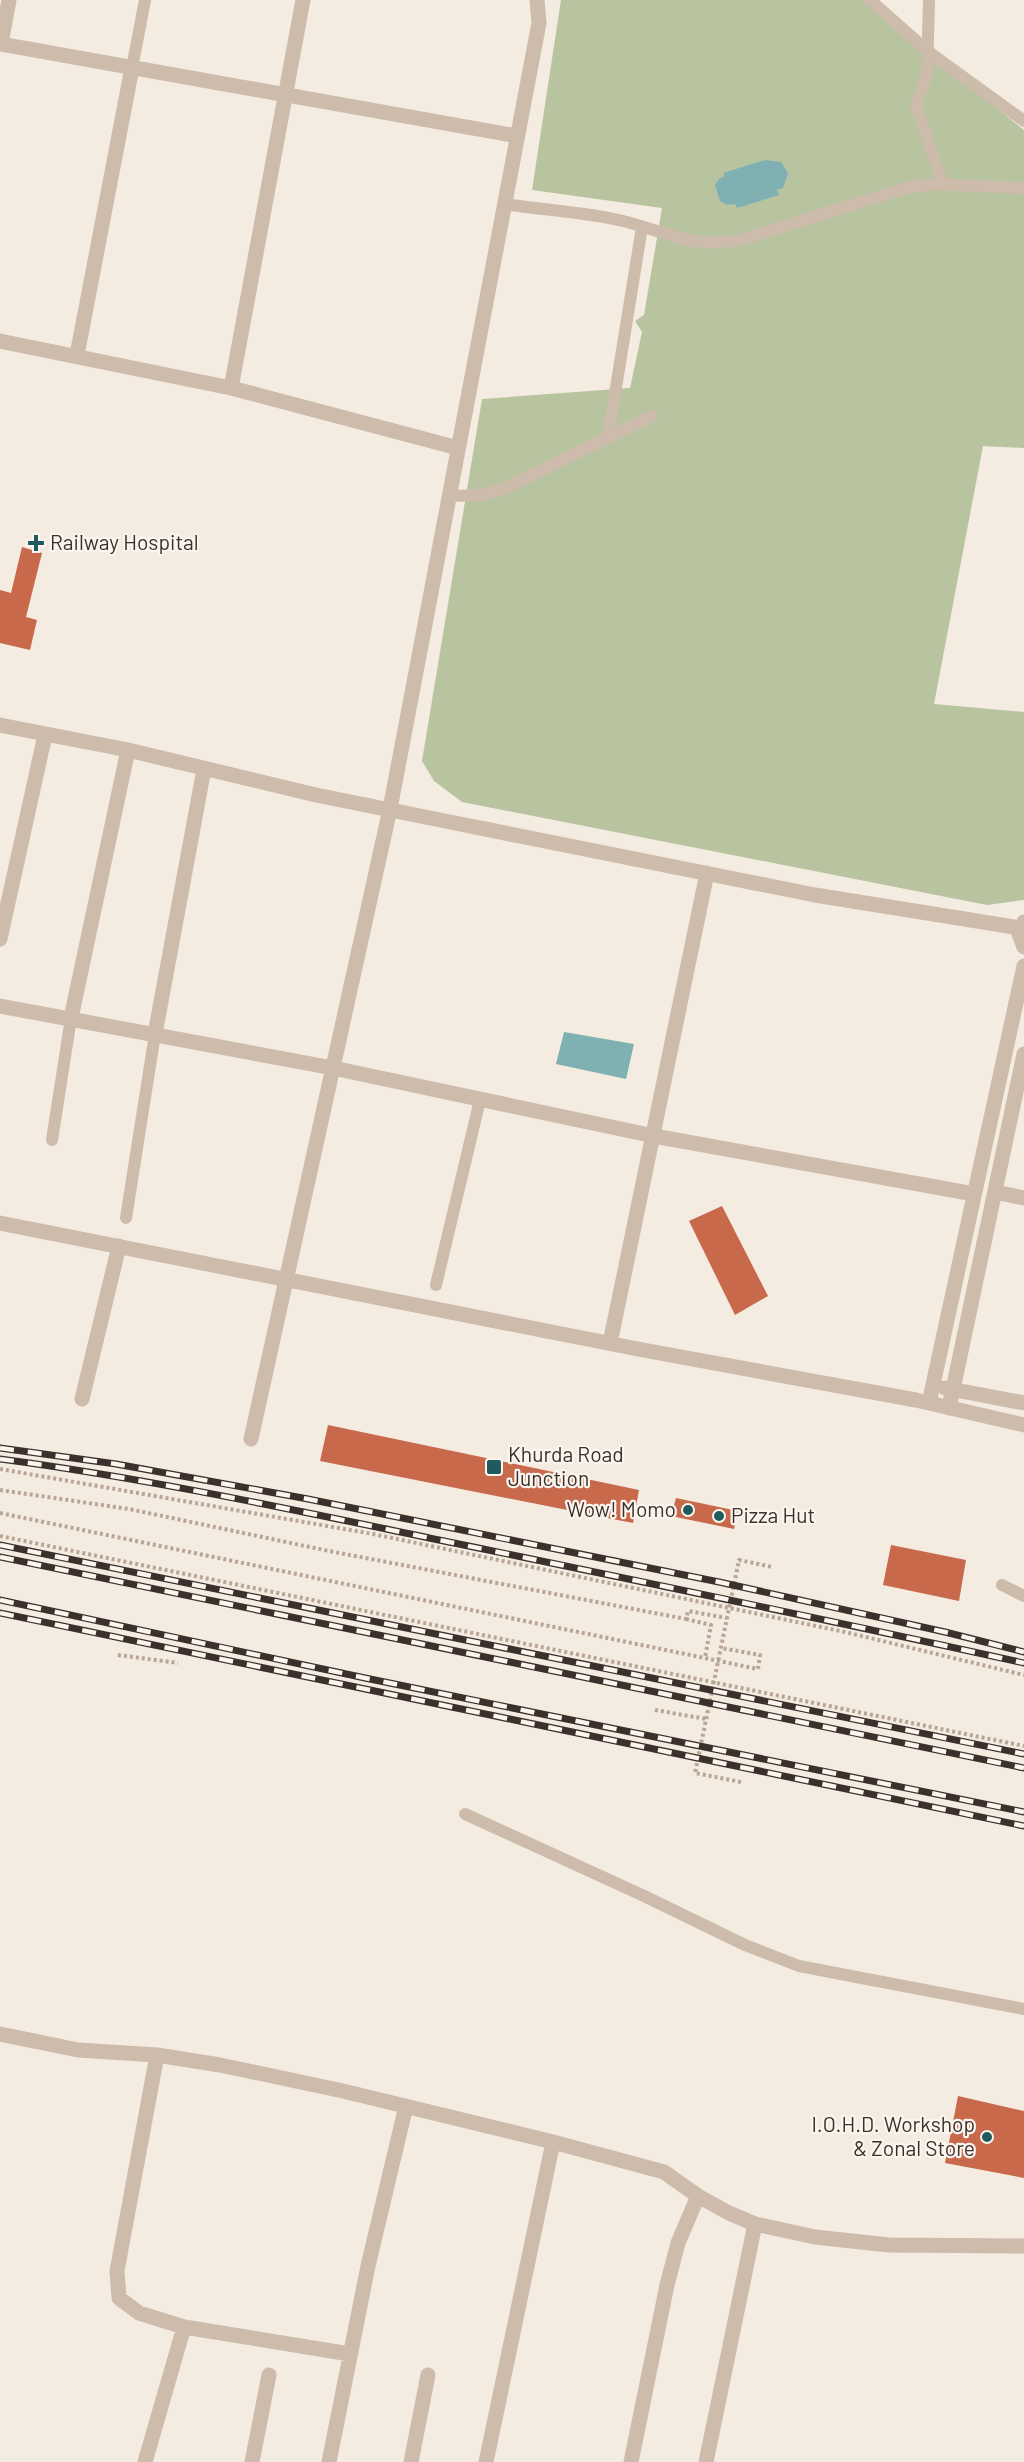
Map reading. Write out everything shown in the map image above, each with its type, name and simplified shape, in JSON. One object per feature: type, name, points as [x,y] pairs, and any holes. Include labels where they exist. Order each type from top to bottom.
[{"type":"street","points":[[9,0],[1,44],[518,136]]},
{"type":"street","points":[[231,388],[303,0]]},
{"type":"street","points":[[251,1439],[390,809],[539,23],[537,0]]},
{"type":"street","points":[[77,355],[132,68]]},
{"type":"street","points":[[0,341],[231,388],[458,448]]},
{"type":"street","points":[[0,725],[128,750],[316,795],[707,873],[872,905],[1022,925],[1020,940],[1024,947]]},
{"type":"street","points":[[0,939],[45,735]]},
{"type":"street","points":[[71,1018],[128,750]]},
{"type":"street","points":[[155,1034],[204,769]]},
{"type":"street","points":[[0,865],[16,868]]},
{"type":"street","points":[[610,1343],[707,873]]},
{"type":"street","points":[[929,1403],[1024,966]]},
{"type":"street","points":[[0,1006],[333,1068],[654,1136],[974,1194]]},
{"type":"street","points":[[949,1408],[1024,1054]]},
{"type":"street","points":[[995,1192],[1024,1198]]},
{"type":"street","points":[[0,1223],[929,1403],[1024,1425]]},
{"type":"street","points":[[82,1399],[119,1246]]},
{"type":"street","points":[[933,1385],[1024,1403]]},
{"type":"street","points":[[0,2034],[78,2050],[157,2055],[220,2065],[406,2106],[553,2142],[664,2172],[729,2214],[755,2224],[815,2237],[889,2244],[1024,2246]]},
{"type":"street","points":[[157,2055],[117,2271],[119,2298],[139,2313],[184,2327],[350,2354]]},
{"type":"street","points":[[329,2462],[368,2266],[406,2106]]},
{"type":"street","points":[[486,2462],[553,2142]]},
{"type":"street","points":[[631,2462],[667,2285],[678,2243],[698,2196]]},
{"type":"street","points":[[706,2462],[755,2224]]},
{"type":"street","points":[[145,2462],[184,2327]]},
{"type":"street","points":[[252,2462],[269,2375]]},
{"type":"street","points":[[411,2462],[428,2375]]},
{"type":"lane","points":[[132,68],[145,0]]},
{"type":"lane","points":[[870,0],[929,52],[1024,121]]},
{"type":"lane","points":[[929,0],[927,74],[916,106],[943,184]]},
{"type":"lane","points":[[504,204],[622,221],[687,241],[719,244],[744,239],[906,188],[943,184],[1024,188]]},
{"type":"lane","points":[[608,437],[642,227]]},
{"type":"lane","points":[[449,496],[483,495],[508,487],[652,416]]},
{"type":"lane","points":[[52,1140],[71,1018]]},
{"type":"lane","points":[[126,1218],[155,1034]]},
{"type":"lane","points":[[436,1285],[480,1100]]},
{"type":"lane","points":[[1002,1585],[1024,1596]]},
{"type":"lane","points":[[465,1814],[745,1945],[799,1966],[1024,2009]]},
{"type":"path","points":[[0,1469],[373,1534],[846,1632],[1024,1675]]},
{"type":"path","points":[[0,1490],[129,1509],[329,1551],[686,1619],[711,1625],[705,1658]]},
{"type":"path","points":[[0,1514],[758,1669],[760,1655],[721,1648]]},
{"type":"path","points":[[0,1536],[1024,1746]]},
{"type":"path","points":[[741,1782],[695,1773],[740,1560],[772,1567]]},
{"type":"path","points":[[686,1619],[688,1611],[727,1618]]},
{"type":"path","points":[[117,1655],[178,1663]]},
{"type":"path","points":[[655,1710],[706,1719]]},
{"type":"green space","points":[[561,0],[863,0],[1024,130],[1024,448],[983,446],[934,704],[1024,712],[1024,900],[987,905],[462,802],[434,781],[422,761],[482,399],[630,388],[642,332],[635,321],[644,315],[662,208],[532,190]]},
{"type":"water","points":[[765,160],[781,162],[788,173],[783,188],[777,190],[779,195],[737,208],[735,204],[727,205],[720,201],[715,185],[725,176],[723,173]]},
{"type":"water","points":[[564,1032],[634,1044],[626,1079],[556,1064]]},
{"type":"building","points":[[22,547],[42,553],[26,617],[37,620],[30,650],[0,643],[0,590],[11,593]]},
{"type":"building","points":[[722,1206],[768,1296],[735,1315],[689,1221]]},
{"type":"building","points":[[328,1425],[639,1490],[633,1523],[320,1461]]},
{"type":"building","points":[[676,1498],[738,1511],[734,1529],[671,1516]]},
{"type":"building","points":[[891,1545],[966,1560],[959,1601],[883,1585]]},
{"type":"building","name":"I.O.H.D. Workshop & Zonal Store","points":[[958,2096],[1024,2111],[1024,2178],[945,2163]]},
{"type":"railway","points":[[0,1448],[116,1464],[308,1499],[719,1582],[945,1632],[1024,1652]]},
{"type":"railway","points":[[0,1459],[114,1476],[284,1508],[1024,1663]]},
{"type":"railway","points":[[0,1545],[1024,1754]]},
{"type":"railway","points":[[0,1557],[1024,1768]]},
{"type":"railway","points":[[0,1600],[365,1678],[1024,1812]]},
{"type":"railway","points":[[0,1613],[1024,1826]]},
{"type":"place","name":"Railway Hospital","points":[[36,543]]},
{"type":"place","name":"Khurda Road Junction","points":[[494,1467]]},
{"type":"place","name":"Wow! Momo","points":[[688,1510]]},
{"type":"place","name":"Pizza Hut","points":[[719,1516]]},
{"type":"place","name":"I.O.H.D. Workshop & Zonal Store","points":[[987,2137]]}]
